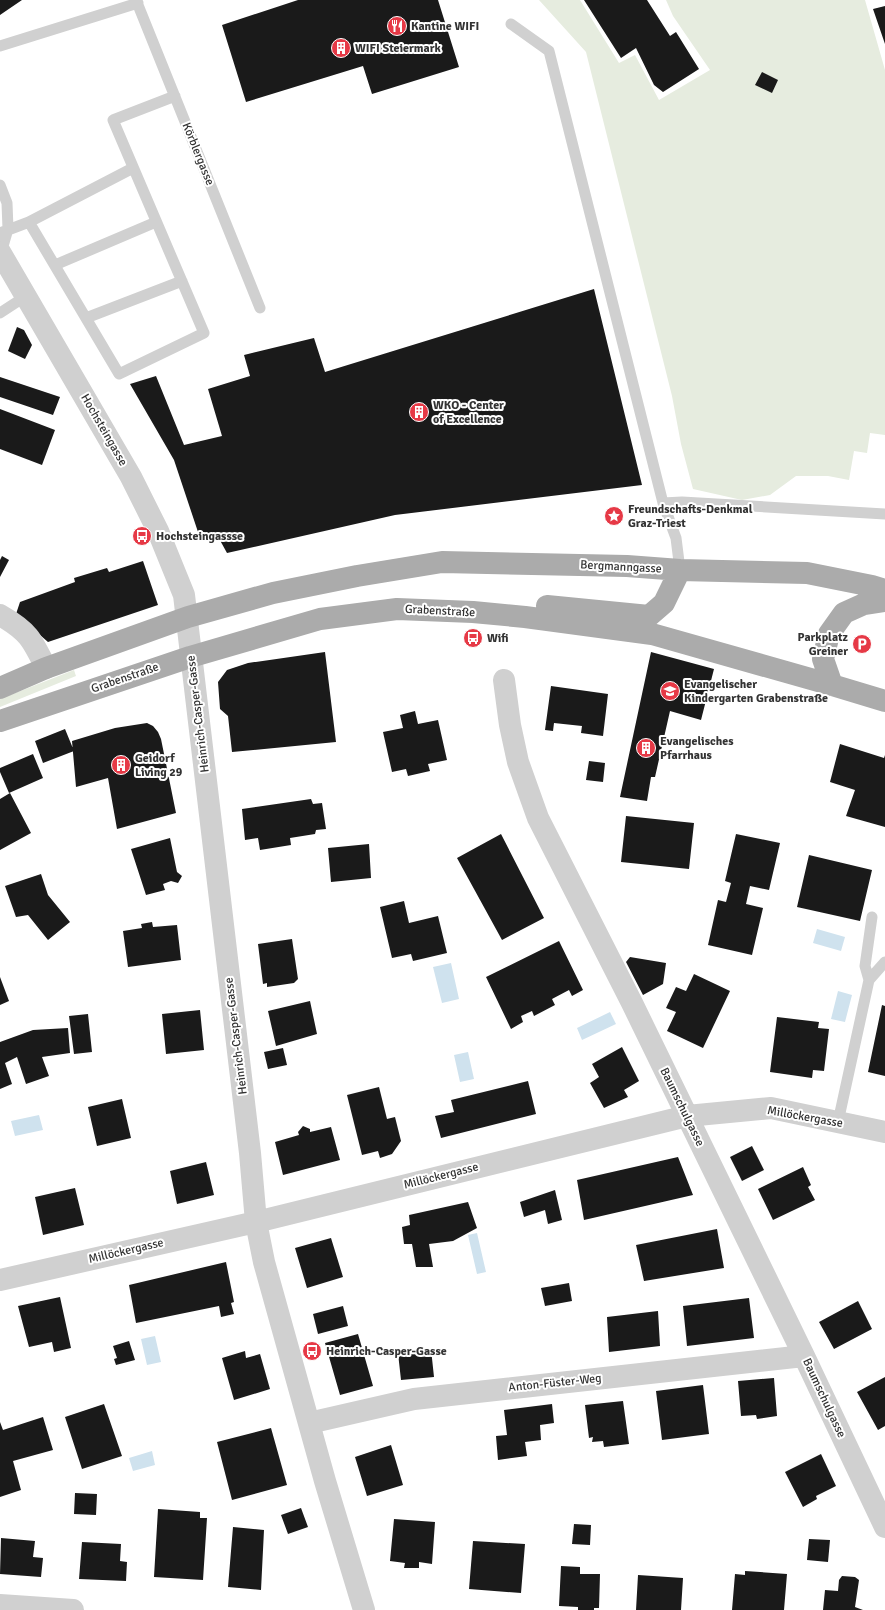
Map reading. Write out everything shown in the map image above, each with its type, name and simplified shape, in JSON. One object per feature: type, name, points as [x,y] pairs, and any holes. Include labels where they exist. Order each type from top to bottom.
[{"type":"main road","name":"Bergmanngasse","points":[[188,617],[273,593],[357,576],[442,562],[627,566],[680,570],[807,573],[885,590]]},
{"type":"main road","points":[[508,616],[546,606],[649,616],[664,603],[680,570]]},
{"type":"main road","points":[[832,685],[823,659],[829,634],[844,613],[864,604],[885,601]]},
{"type":"main road","name":"Grabenstraße","points":[[0,721],[190,657],[320,619],[397,609],[473,612],[652,634],[885,701]]},
{"type":"main road","points":[[0,688],[46,668],[188,617]]},
{"type":"street","name":"Hochsteingasse","points":[[2,242],[26,296],[131,477],[158,531],[184,595],[188,617]]},
{"type":"street","points":[[0,615],[17,625],[31,638],[46,668]]},
{"type":"street","name":"Heinrich-Casper-Gasse","points":[[188,617],[190,657],[231,989],[250,1153],[256,1222],[264,1262],[309,1423],[364,1610]]},
{"type":"street","name":"Baumschulgasse","points":[[504,680],[510,725],[518,762],[538,818],[606,950],[804,1356],[885,1527]]},
{"type":"street","name":"Millöckergasse","points":[[0,1280],[256,1222],[687,1116],[771,1108],[885,1132]]},
{"type":"street","name":"Anton-Füster-Weg","points":[[309,1423],[414,1399],[804,1356]]},
{"type":"street","points":[[0,1605],[73,1610]]},
{"type":"lane","points":[[0,46],[137,2]]},
{"type":"lane","name":"Körblergasse","points":[[137,2],[260,308]]},
{"type":"lane","points":[[511,24],[549,51],[663,503],[676,538],[680,570]]},
{"type":"lane","points":[[29,222],[119,374],[204,333],[112,120],[175,96]]},
{"type":"lane","points":[[2,242],[29,222],[133,168]]},
{"type":"lane","points":[[0,185],[7,203],[2,242]]},
{"type":"lane","points":[[55,265],[156,222]]},
{"type":"lane","points":[[86,318],[182,281]]},
{"type":"lane","points":[[0,312],[26,296]]},
{"type":"lane","points":[[663,503],[682,502],[885,514]]},
{"type":"lane","points":[[838,1122],[869,980],[865,966],[872,917]]},
{"type":"lane","points":[[869,980],[885,962]]},
{"type":"shaded area","points":[[539,0],[580,0],[619,63],[635,55],[659,100],[710,70],[673,16],[666,0],[865,0],[885,70],[885,435],[870,433],[867,453],[854,451],[849,480],[828,476],[796,476],[770,495],[742,500],[693,489],[681,444],[672,396],[586,52]]},
{"type":"shaded area","points":[[74,670],[76,676],[0,707],[0,699]]},
{"type":"water","points":[[817,929],[845,937],[841,951],[813,943]]},
{"type":"water","points":[[451,963],[459,999],[442,1003],[433,967]]},
{"type":"water","points":[[838,991],[852,995],[845,1022],[831,1019]]},
{"type":"water","points":[[610,1012],[616,1024],[582,1040],[577,1028]]},
{"type":"water","points":[[468,1052],[474,1079],[460,1082],[454,1055]]},
{"type":"water","points":[[39,1115],[43,1130],[15,1136],[11,1121]]},
{"type":"water","points":[[477,1233],[486,1272],[477,1274],[468,1235]]},
{"type":"water","points":[[155,1336],[161,1362],[147,1365],[141,1339]]},
{"type":"water","points":[[152,1451],[155,1465],[133,1471],[129,1458]]},
{"type":"building","points":[[0,0],[22,0],[0,15]]},
{"type":"building","name":"WIFI Steiermark","points":[[298,0],[438,0],[459,67],[372,94],[363,66],[246,102],[222,25]]},
{"type":"building","points":[[584,0],[647,0],[670,36],[676,32],[699,69],[663,92],[654,85],[636,48],[621,58]]},
{"type":"building","points":[[885,6],[885,44],[873,9]]},
{"type":"building","points":[[762,72],[778,80],[772,93],[755,85]]},
{"type":"building","name":"WKO - Center of Excellence","points":[[594,289],[642,485],[395,515],[227,553],[216,533],[200,538],[174,460],[130,384],[156,376],[184,445],[222,436],[208,389],[250,376],[244,355],[314,338],[325,372]]},
{"type":"building","points":[[17,327],[24,330],[32,345],[25,359],[8,351]]},
{"type":"building","points":[[0,377],[60,397],[53,415],[0,397]]},
{"type":"building","points":[[0,409],[55,430],[42,465],[0,449]]},
{"type":"building","points":[[2,556],[9,560],[0,577],[0,560]]},
{"type":"building","points":[[143,561],[158,605],[48,642],[16,614],[20,602],[75,582],[74,578],[107,568],[109,572]]},
{"type":"building","points":[[325,652],[336,742],[232,752],[228,716],[220,709],[218,682],[227,670],[248,663]]},
{"type":"building","name":"Evangelisches Pfarrhaus","points":[[651,652],[714,669],[701,720],[670,711],[655,777],[651,777],[647,801],[620,797]]},
{"type":"building","points":[[551,686],[608,694],[603,736],[581,733],[582,726],[554,723],[553,731],[545,730]]},
{"type":"building","points":[[415,711],[418,724],[438,720],[447,760],[428,764],[430,771],[408,776],[406,769],[392,772],[383,732],[403,728],[400,715]]},
{"type":"building","name":"Geidorf Living 29","points":[[147,723],[153,726],[161,739],[176,813],[117,829],[108,778],[76,787],[72,741],[115,728]]},
{"type":"building","points":[[65,729],[74,751],[43,763],[35,741]]},
{"type":"building","points":[[840,744],[884,758],[885,755],[885,827],[846,816],[855,790],[830,782]]},
{"type":"building","points":[[33,754],[43,778],[9,793],[0,772],[0,768]]},
{"type":"building","points":[[589,761],[605,763],[603,782],[586,780]]},
{"type":"building","points":[[10,793],[31,833],[0,850],[0,799]]},
{"type":"building","points":[[311,799],[313,804],[322,803],[326,829],[316,830],[315,834],[290,838],[291,845],[260,850],[258,838],[245,840],[242,809]]},
{"type":"building","points":[[626,816],[694,823],[689,869],[621,862]]},
{"type":"building","points":[[501,834],[544,918],[502,940],[457,858]]},
{"type":"building","points":[[736,834],[780,843],[769,890],[750,886],[746,904],[763,908],[752,955],[708,945],[718,900],[726,902],[731,883],[725,881]]},
{"type":"building","points":[[170,838],[177,872],[182,876],[178,883],[171,881],[163,884],[165,890],[146,895],[131,849]]},
{"type":"building","points":[[369,844],[371,878],[331,882],[328,848]]},
{"type":"building","points":[[809,855],[872,870],[860,921],[797,907]]},
{"type":"building","points":[[41,874],[48,895],[70,922],[48,940],[28,915],[16,917],[5,886]]},
{"type":"building","points":[[404,901],[409,923],[438,916],[447,953],[413,961],[411,954],[392,958],[380,907]]},
{"type":"building","points":[[152,922],[153,927],[177,925],[181,960],[128,967],[123,931],[142,928],[141,924]]},
{"type":"building","points":[[292,939],[298,979],[294,983],[267,987],[267,983],[263,984],[258,944]]},
{"type":"building","points":[[559,941],[583,990],[572,996],[569,990],[552,999],[555,1005],[534,1016],[532,1011],[521,1016],[523,1022],[511,1029],[486,977]]},
{"type":"building","points":[[630,957],[666,963],[663,984],[643,995],[626,962]]},
{"type":"building","points":[[694,974],[730,991],[703,1048],[667,1031],[676,1012],[666,1008],[676,987],[686,991]]},
{"type":"building","points":[[0,977],[9,1001],[0,1005]]},
{"type":"building","points":[[310,1001],[317,1034],[276,1046],[268,1011]]},
{"type":"building","points":[[882,1005],[885,1006],[885,1076],[868,1072]]},
{"type":"building","points":[[200,1010],[204,1050],[166,1054],[162,1014]]},
{"type":"building","points":[[88,1014],[92,1052],[74,1054],[69,1016]]},
{"type":"building","points":[[777,1017],[819,1022],[818,1028],[829,1029],[824,1071],[813,1070],[812,1078],[770,1072]]},
{"type":"building","points":[[68,1028],[70,1053],[42,1057],[49,1076],[26,1084],[17,1057],[5,1063],[12,1084],[0,1089],[0,1042],[33,1030]]},
{"type":"building","points":[[622,1047],[639,1081],[624,1090],[628,1097],[604,1108],[590,1083],[599,1077],[592,1064]]},
{"type":"building","points":[[283,1048],[287,1065],[268,1069],[264,1052]]},
{"type":"building","points":[[528,1081],[536,1114],[441,1138],[435,1116],[454,1112],[451,1100]]},
{"type":"building","points":[[379,1087],[387,1119],[395,1117],[401,1141],[392,1154],[380,1158],[378,1151],[362,1155],[347,1095]]},
{"type":"building","points":[[122,1099],[131,1138],[97,1146],[88,1107]]},
{"type":"building","points":[[303,1126],[310,1129],[310,1132],[331,1127],[340,1160],[283,1175],[275,1142],[299,1135],[298,1132]]},
{"type":"building","points":[[752,1146],[764,1170],[742,1181],[730,1157]]},
{"type":"building","points":[[678,1157],[693,1195],[584,1220],[577,1180]]},
{"type":"building","points":[[206,1162],[214,1195],[177,1204],[170,1171]]},
{"type":"building","points":[[803,1167],[811,1185],[808,1187],[815,1200],[773,1220],[758,1189]]},
{"type":"building","points":[[75,1188],[84,1225],[43,1235],[35,1197]]},
{"type":"building","points":[[555,1190],[562,1220],[548,1224],[545,1210],[524,1217],[520,1202]]},
{"type":"building","points":[[468,1202],[477,1228],[453,1241],[429,1244],[433,1267],[416,1267],[412,1244],[404,1244],[402,1227],[410,1225],[409,1215]]},
{"type":"building","points":[[717,1229],[724,1268],[644,1281],[636,1245]]},
{"type":"building","points":[[331,1238],[343,1277],[307,1288],[295,1248]]},
{"type":"building","points":[[226,1262],[234,1302],[231,1303],[234,1314],[221,1317],[219,1306],[136,1323],[129,1285]]},
{"type":"building","points":[[569,1283],[572,1301],[545,1306],[541,1288]]},
{"type":"building","points":[[60,1297],[71,1348],[54,1352],[52,1342],[29,1347],[18,1306]]},
{"type":"building","points":[[749,1298],[754,1338],[687,1346],[683,1306]]},
{"type":"building","points":[[858,1301],[872,1329],[834,1349],[819,1322]]},
{"type":"building","points":[[343,1306],[348,1326],[318,1334],[313,1314]]},
{"type":"building","points":[[658,1311],[660,1346],[609,1352],[607,1317]]},
{"type":"building","points":[[358,1334],[373,1386],[340,1395],[325,1343]]},
{"type":"building","points":[[129,1341],[135,1360],[116,1365],[114,1359],[117,1358],[113,1346]]},
{"type":"building","points":[[431,1349],[434,1377],[401,1380],[398,1353]]},
{"type":"building","points":[[245,1351],[246,1358],[260,1354],[270,1389],[234,1400],[222,1358]]},
{"type":"building","points":[[885,1377],[885,1426],[878,1430],[857,1392]]},
{"type":"building","points":[[774,1378],[777,1416],[757,1419],[756,1415],[741,1416],[738,1381]]},
{"type":"building","points":[[703,1385],[709,1434],[662,1440],[656,1391]]},
{"type":"building","points":[[623,1401],[629,1444],[604,1447],[603,1441],[592,1442],[593,1437],[589,1438],[585,1405]]},
{"type":"building","points":[[104,1404],[122,1456],[82,1469],[65,1417]]},
{"type":"building","points":[[552,1404],[554,1423],[540,1425],[541,1440],[525,1442],[527,1456],[498,1460],[496,1436],[507,1435],[504,1410]]},
{"type":"building","points":[[43,1417],[53,1450],[13,1461],[21,1490],[0,1497],[0,1422],[3,1430]]},
{"type":"building","points":[[271,1428],[287,1485],[232,1500],[217,1442]]},
{"type":"building","points":[[391,1445],[403,1485],[367,1496],[355,1457]]},
{"type":"building","points":[[821,1454],[836,1486],[816,1496],[817,1499],[803,1507],[785,1472]]},
{"type":"building","points":[[75,1493],[97,1494],[96,1515],[74,1514]]},
{"type":"building","points":[[301,1508],[308,1527],[288,1534],[281,1515]]},
{"type":"building","points":[[158,1509],[200,1512],[200,1518],[207,1518],[203,1580],[154,1577]]},
{"type":"building","points":[[394,1519],[435,1522],[432,1564],[419,1562],[419,1568],[404,1568],[405,1563],[390,1561]]},
{"type":"building","points":[[574,1524],[591,1525],[590,1545],[572,1544]]},
{"type":"building","points":[[233,1527],[264,1530],[261,1590],[228,1587]]},
{"type":"building","points":[[1,1538],[35,1541],[33,1557],[43,1558],[41,1577],[0,1574]]},
{"type":"building","points":[[809,1539],[830,1540],[828,1562],[807,1560]]},
{"type":"building","points":[[473,1541],[525,1544],[521,1593],[469,1589]]},
{"type":"building","points":[[82,1542],[121,1544],[120,1561],[127,1562],[126,1581],[79,1579]]},
{"type":"building","points":[[561,1566],[580,1567],[580,1574],[600,1574],[599,1608],[594,1608],[594,1610],[578,1610],[578,1607],[559,1606]]},
{"type":"building","points":[[745,1571],[787,1574],[784,1610],[732,1610],[735,1574],[745,1575]]},
{"type":"building","points":[[638,1575],[683,1578],[681,1610],[636,1610]]},
{"type":"building","points":[[842,1576],[855,1577],[859,1580],[855,1607],[863,1610],[823,1610],[825,1590],[838,1591],[839,1580]]},
{"type":"place","name":"Kantine WIFI","points":[[397,26]]},
{"type":"place","name":"WIFI Steiermark","points":[[341,48]]},
{"type":"place","name":"WKO - Center of Excellence","points":[[419,412]]},
{"type":"place","name":"Freundschafts-Denkmal Graz-Triest","points":[[614,516]]},
{"type":"place","name":"Hochsteingassse","points":[[142,536]]},
{"type":"place","name":"Wifi","points":[[473,638]]},
{"type":"place","name":"Parkplatz Greiner","points":[[862,644]]},
{"type":"place","name":"Evangelischer Kindergarten Grabenstraße","points":[[670,691]]},
{"type":"place","name":"Evangelisches Pfarrhaus","points":[[646,748]]},
{"type":"place","name":"Geidorf Living 29","points":[[121,765]]},
{"type":"place","name":"Heinrich-Casper-Gasse","points":[[312,1351]]}]
